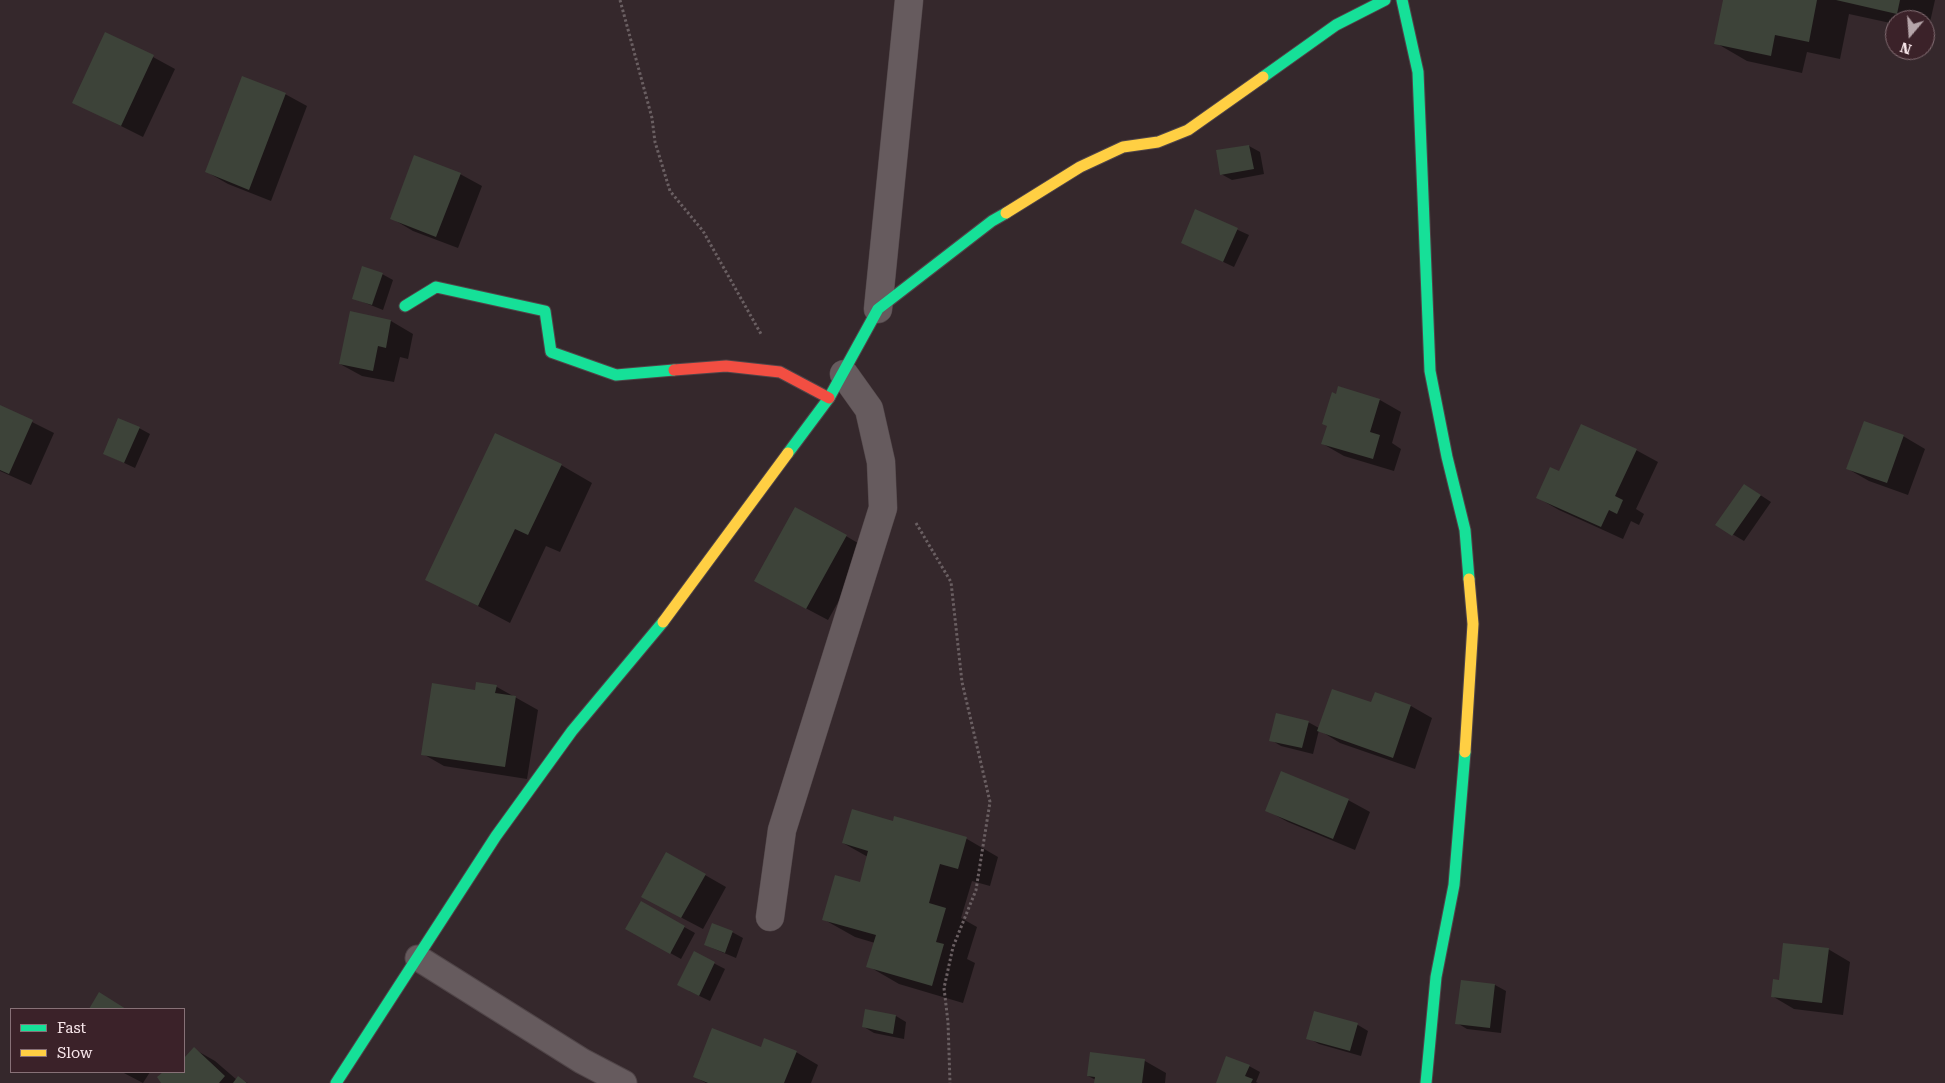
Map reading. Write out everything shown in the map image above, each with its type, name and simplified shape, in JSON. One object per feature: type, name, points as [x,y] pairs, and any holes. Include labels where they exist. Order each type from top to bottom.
[{"type":"street","points":[[336,1083],[496,836],[572,731],[665,619],[829,398],[844,374],[878,309],[909,0]]},
{"type":"street","points":[[878,309],[992,221],[1031,200],[1080,167],[1123,147],[1158,142],[1188,130],[1336,25],[1385,0]]},
{"type":"street","points":[[1402,0],[1418,72],[1430,371],[1447,457],[1465,530],[1472,624],[1469,699],[1454,885],[1436,978],[1426,1083]]},
{"type":"street","points":[[405,306],[436,288],[546,311],[551,352],[616,375],[726,366],[780,372],[829,398]]},
{"type":"street","points":[[770,917],[782,830],[882,508],[881,462],[870,409],[844,374]]},
{"type":"lane","points":[[418,958],[582,1061],[624,1083]]},
{"type":"path","points":[[620,0],[652,118],[654,142],[670,191],[703,231],[780,372]]},
{"type":"path","points":[[913,518],[951,582],[962,682],[990,802],[976,890],[953,947],[944,988],[948,1022],[950,1083]]},
{"type":"building","points":[[1723,0],[1817,0],[1809,42],[1775,35],[1771,56],[1714,44]]},
{"type":"building","points":[[1836,0],[1900,0],[1898,10],[1885,11]]},
{"type":"building","points":[[105,32],[154,55],[121,126],[72,103]]},
{"type":"building","points":[[242,76],[286,93],[249,190],[205,172]]},
{"type":"building","points":[[1249,145],[1254,169],[1220,175],[1216,150]]},
{"type":"building","points":[[414,155],[461,173],[436,237],[390,219]]},
{"type":"building","points":[[1195,209],[1238,228],[1223,262],[1181,243]]},
{"type":"building","points":[[362,266],[383,273],[372,305],[352,299]]},
{"type":"building","points":[[350,311],[391,320],[386,348],[378,346],[373,371],[339,364]]},
{"type":"building","points":[[1338,386],[1380,399],[1370,432],[1380,435],[1373,459],[1321,444],[1327,426],[1322,424],[1332,392],[1336,394]]},
{"type":"building","points":[[0,405],[33,420],[9,474],[0,470]]},
{"type":"building","points":[[118,418],[140,427],[124,463],[103,454]]},
{"type":"building","points":[[1864,421],[1904,435],[1887,483],[1846,469]]},
{"type":"building","points":[[1581,424],[1637,449],[1615,496],[1623,500],[1617,514],[1609,510],[1601,527],[1536,498],[1550,467],[1559,471]]},
{"type":"building","points":[[495,433],[562,464],[528,535],[515,529],[478,606],[425,580]]},
{"type":"building","points":[[1744,484],[1761,495],[1732,536],[1715,525]]},
{"type":"building","points":[[795,507],[847,535],[806,609],[754,581]]},
{"type":"building","points":[[476,682],[497,685],[495,693],[516,696],[505,767],[421,755],[432,683],[475,690]]},
{"type":"building","points":[[1332,689],[1371,702],[1375,692],[1411,705],[1393,758],[1317,731]]},
{"type":"building","points":[[1276,713],[1309,721],[1302,748],[1269,741]]},
{"type":"building","points":[[1281,771],[1349,799],[1333,839],[1265,811]]},
{"type":"building","points":[[852,809],[893,821],[894,816],[967,837],[958,869],[940,864],[929,903],[946,908],[936,942],[944,944],[932,986],[866,967],[876,935],[822,920],[835,875],[860,882],[868,851],[842,843]]},
{"type":"building","points":[[666,852],[706,874],[681,918],[641,897]]},
{"type":"building","points":[[641,901],[685,926],[670,954],[625,929]]},
{"type":"building","points":[[712,923],[733,931],[725,953],[704,945]]},
{"type":"building","points":[[1783,943],[1829,948],[1822,1003],[1771,997],[1773,979],[1779,980]]},
{"type":"building","points":[[694,951],[715,962],[699,996],[677,985]]},
{"type":"building","points":[[1461,980],[1495,984],[1490,1028],[1455,1024]]},
{"type":"building","points":[[99,992],[124,1008],[90,1008]]},
{"type":"building","points":[[865,1009],[896,1015],[893,1034],[862,1027]]},
{"type":"building","points":[[1314,1011],[1358,1023],[1350,1051],[1306,1039]]},
{"type":"building","points":[[712,1028],[761,1047],[764,1038],[797,1051],[784,1083],[708,1083],[693,1077]]},
{"type":"building","points":[[194,1047],[225,1076],[219,1083],[161,1083],[157,1077],[162,1073],[185,1073],[185,1057]]},
{"type":"building","points":[[1090,1052],[1145,1059],[1142,1083],[1094,1083],[1095,1077],[1087,1076]]},
{"type":"building","points":[[1226,1056],[1250,1065],[1245,1076],[1253,1079],[1251,1083],[1216,1083]]},
{"type":"building","points":[[238,1076],[247,1083],[233,1083]]},
{"type":"traffic: fast","points":[[1263,77],[1336,25],[1385,0]]},
{"type":"traffic: fast","points":[[1402,0],[1418,72],[1430,371],[1447,457],[1465,530],[1469,579]]},
{"type":"traffic: fast","points":[[788,453],[829,398],[878,309],[992,221],[1006,213]]},
{"type":"traffic: fast","points":[[405,306],[436,287],[545,311],[551,352],[616,375],[674,370]]},
{"type":"traffic: fast","points":[[336,1083],[496,836],[572,731],[663,622]]},
{"type":"traffic: fast","points":[[1426,1083],[1436,977],[1454,885],[1465,752]]},
{"type":"traffic: slow","points":[[1006,213],[1080,167],[1123,147],[1158,142],[1188,130],[1263,77]]},
{"type":"traffic: slow","points":[[663,622],[788,453]]},
{"type":"traffic: slow","points":[[1465,752],[1473,624],[1469,579]]},
{"type":"traffic: jam","points":[[674,370],[726,366],[780,372],[829,398]]}]
